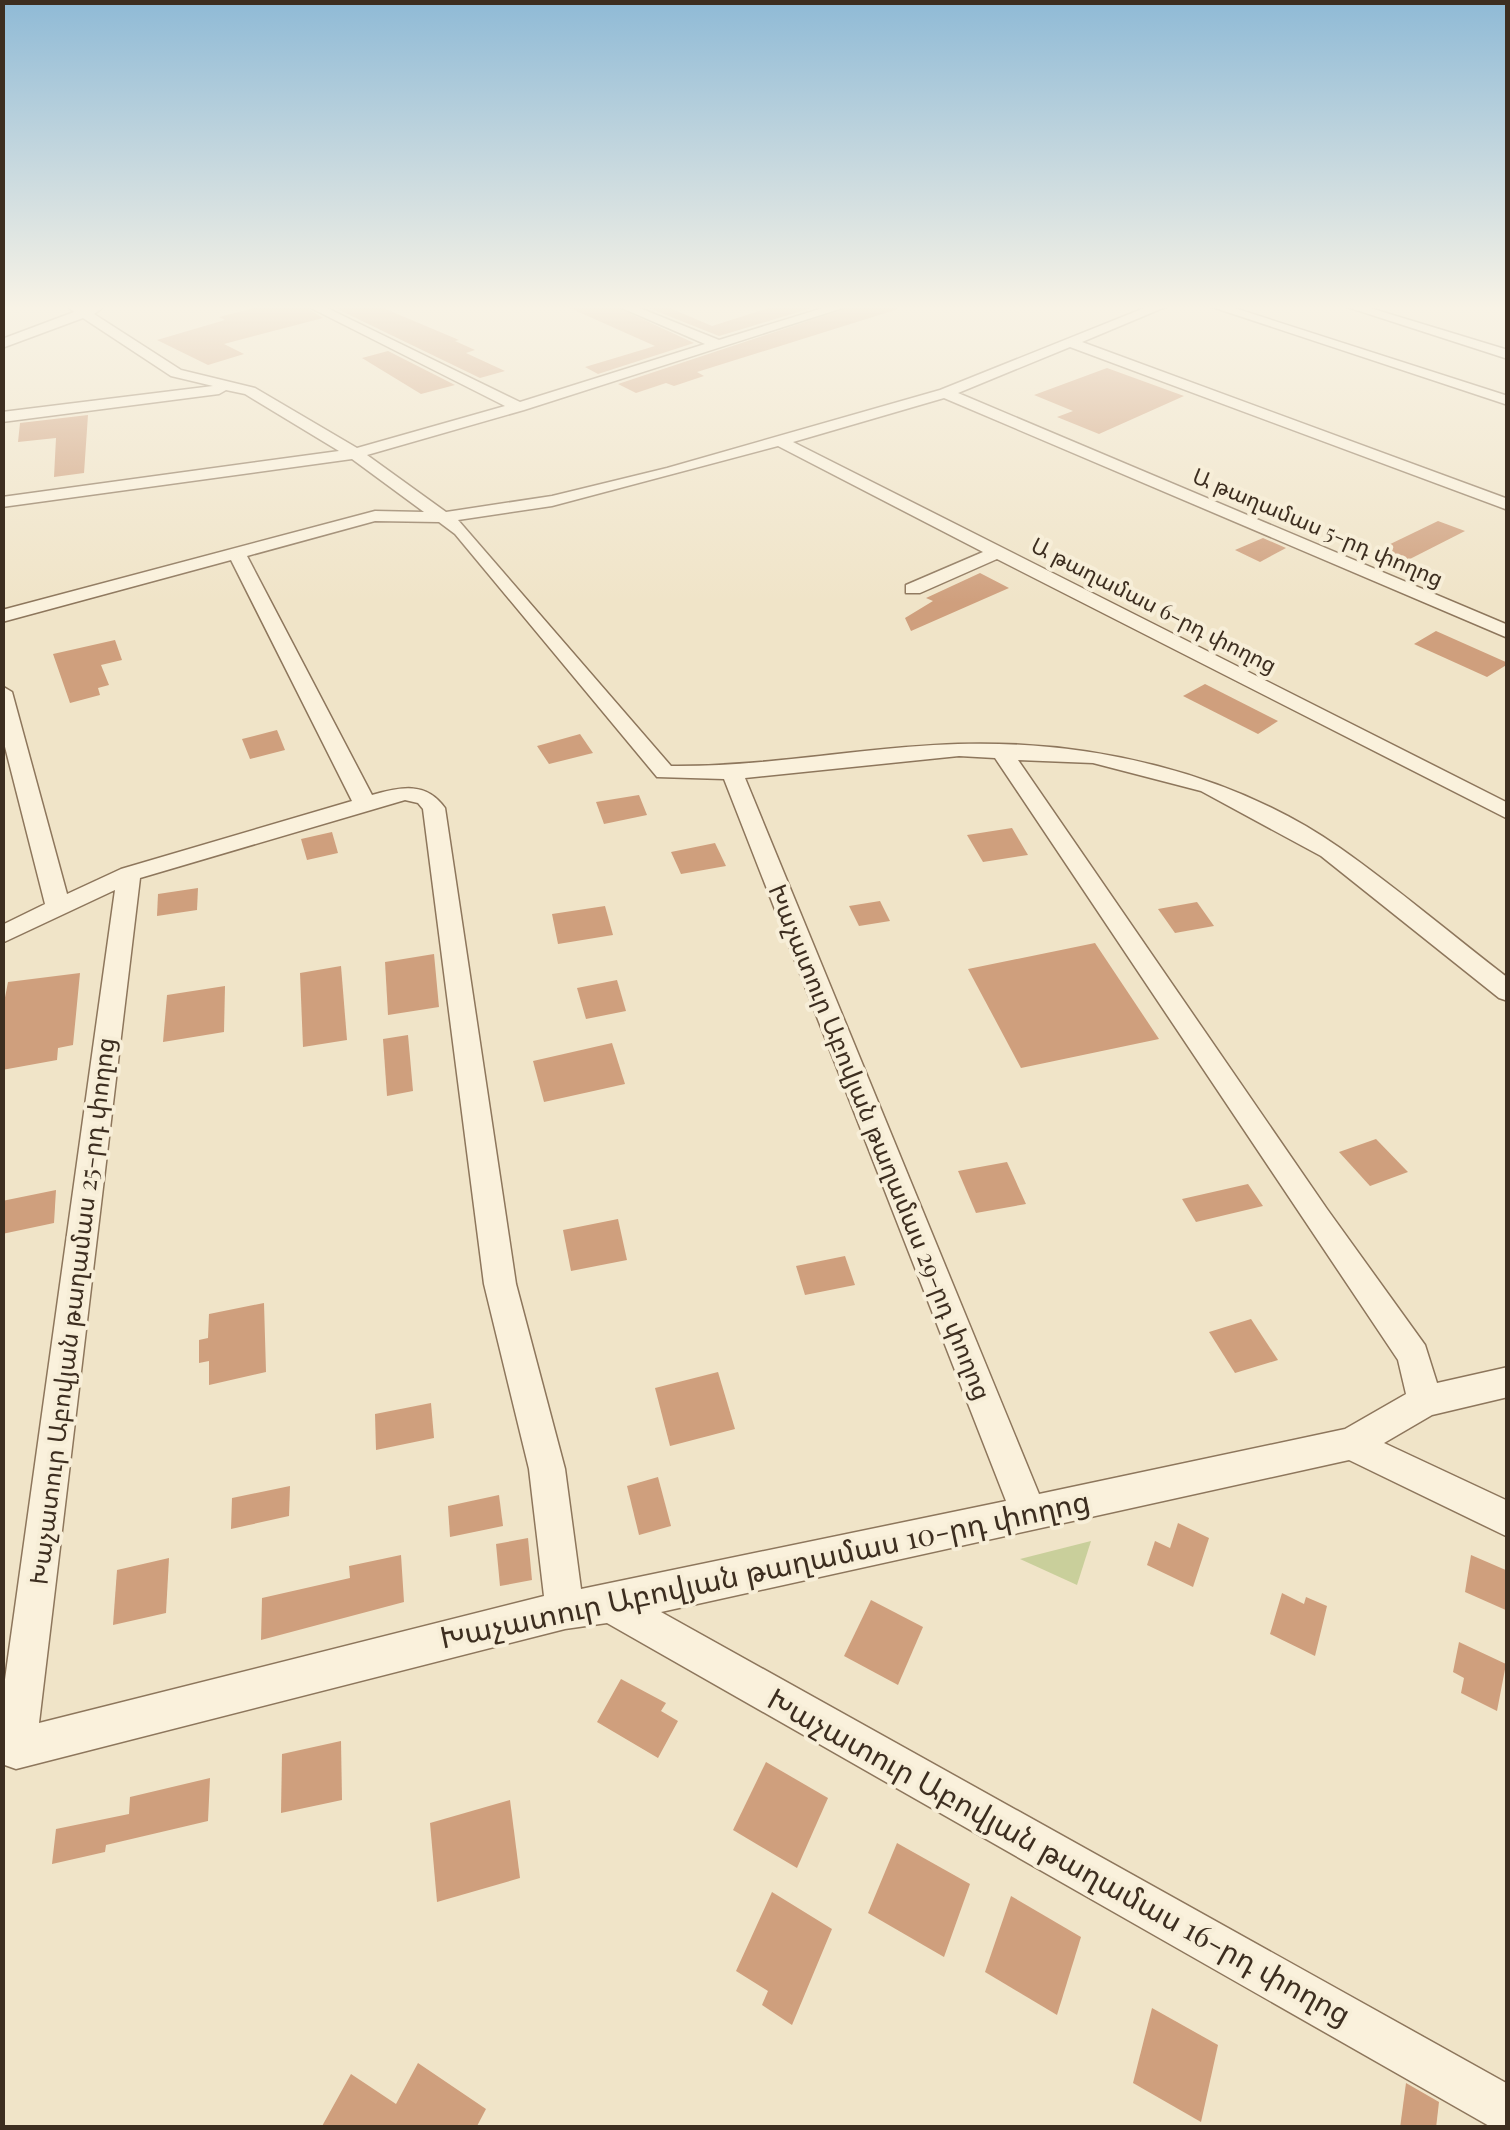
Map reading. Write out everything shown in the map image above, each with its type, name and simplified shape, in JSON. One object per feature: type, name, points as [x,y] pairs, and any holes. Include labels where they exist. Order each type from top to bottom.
[{"type":"street","points":[[2,416],[100,404]]},
{"type":"street","points":[[272,404],[355,454],[461,530],[664,772],[732,773],[958,750],[1092,757],[1209,786],[1330,850],[1508,992]]},
{"type":"street","points":[[514,404],[519,407]]},
{"type":"street","points":[[2,502],[355,454],[527,404]]},
{"type":"street","points":[[2,616],[376,516],[444,517],[552,501],[906,404]]},
{"type":"street","name":"Ա թաղամաս 5-րդ փողոց","points":[[972,404],[1508,632]]},
{"type":"street","points":[[1237,404],[1508,505]]},
{"type":"street","name":"Ա թաղամաս 6-րդ փողոց","points":[[780,441],[1508,812]]},
{"type":"street","points":[[913,589],[995,552]]},
{"type":"street","points":[[237,554],[365,804]]},
{"type":"street","points":[[2,692],[58,907]]},
{"type":"street","points":[[1002,752],[1413,1355],[1425,1401]]},
{"type":"street","name":"Խաչատուր Աբովյան թաղամաս 29-րդ փողոց","points":[[732,773],[1028,1511]]},
{"type":"street","points":[[2,935],[129,874],[365,804],[416,792],[434,808],[500,1284],[547,1468],[565,1610]]},
{"type":"street","name":"Խաչատուր Աբովյան թաղամաս 25-րդ փողոց","points":[[16,1748],[129,874]]},
{"type":"street","name":"Խաչատուր Աբովյան թաղամաս 10-րդ փողոց","points":[[16,1748],[565,1610],[610,1604],[1351,1444],[1425,1401],[1508,1382]]},
{"type":"street","points":[[1351,1444],[1508,1520]]},
{"type":"street","name":"Խաչատուր Աբովյան թաղամաս 16-րդ փողոց","points":[[610,1604],[1508,2110]]},
{"type":"green space","points":[[1091,1541],[1077,1585],[1020,1559]]},
{"type":"building","points":[[1057,404],[1165,404],[1099,434],[1057,417],[1073,411]]},
{"type":"building","points":[[88,415],[84,473],[54,477],[56,438],[18,442],[20,423]]},
{"type":"building","points":[[1438,521],[1465,531],[1406,561],[1380,549]]},
{"type":"building","points":[[1263,538],[1286,548],[1260,562],[1235,550]]},
{"type":"building","points":[[980,573],[1009,588],[911,631],[905,618],[933,601],[926,598]]},
{"type":"building","points":[[1436,631],[1508,664],[1487,677],[1414,644]]},
{"type":"building","points":[[115,640],[122,660],[101,665],[109,685],[98,688],[100,695],[70,703],[53,654]]},
{"type":"building","points":[[1205,684],[1278,721],[1258,734],[1183,696]]},
{"type":"building","points":[[277,730],[285,750],[250,759],[242,739]]},
{"type":"building","points":[[580,734],[593,753],[549,764],[537,746]]},
{"type":"building","points":[[639,795],[647,815],[604,824],[596,802]]},
{"type":"building","points":[[1012,828],[1028,855],[983,862],[967,835]]},
{"type":"building","points":[[332,832],[338,853],[307,860],[301,839]]},
{"type":"building","points":[[715,843],[726,866],[681,874],[671,852]]},
{"type":"building","points":[[198,888],[197,910],[157,916],[158,894]]},
{"type":"building","points":[[880,901],[890,921],[859,926],[849,906]]},
{"type":"building","points":[[1197,902],[1214,926],[1175,933],[1158,909]]},
{"type":"building","points":[[605,906],[613,935],[558,944],[552,914]]},
{"type":"building","points":[[1095,943],[1159,1039],[1021,1068],[968,969]]},
{"type":"building","points":[[434,954],[439,1007],[388,1015],[385,962]]},
{"type":"building","points":[[341,966],[347,1040],[303,1047],[300,973]]},
{"type":"building","points":[[80,973],[73,1045],[58,1048],[57,1060],[2,1070],[2,1013],[8,982]]},
{"type":"building","points":[[617,980],[626,1011],[586,1019],[577,988]]},
{"type":"building","points":[[225,986],[224,1032],[163,1042],[167,995]]},
{"type":"building","points":[[408,1035],[413,1091],[387,1096],[383,1039]]},
{"type":"building","points":[[612,1043],[625,1084],[544,1102],[533,1061]]},
{"type":"building","points":[[1376,1139],[1408,1172],[1370,1186],[1339,1152]]},
{"type":"building","points":[[1007,1162],[1026,1204],[976,1213],[958,1171]]},
{"type":"building","points":[[1248,1184],[1263,1206],[1196,1222],[1182,1199]]},
{"type":"building","points":[[56,1190],[54,1223],[2,1234],[2,1201]]},
{"type":"building","points":[[618,1219],[627,1260],[571,1271],[563,1230]]},
{"type":"building","points":[[845,1256],[855,1285],[805,1295],[796,1266]]},
{"type":"building","points":[[264,1303],[266,1372],[209,1385],[209,1361],[199,1363],[199,1340],[208,1338],[209,1314]]},
{"type":"building","points":[[1251,1319],[1278,1360],[1235,1373],[1209,1332]]},
{"type":"building","points":[[718,1372],[735,1429],[670,1446],[655,1388]]},
{"type":"building","points":[[431,1403],[434,1438],[376,1450],[375,1414]]},
{"type":"building","points":[[658,1477],[671,1526],[639,1535],[627,1486]]},
{"type":"building","points":[[290,1486],[289,1516],[231,1529],[232,1498]]},
{"type":"building","points":[[499,1495],[503,1526],[450,1537],[448,1506]]},
{"type":"building","points":[[1178,1523],[1209,1538],[1193,1587],[1147,1565],[1155,1541],[1170,1548]]},
{"type":"building","points":[[528,1538],[532,1580],[500,1586],[496,1544]]},
{"type":"building","points":[[401,1555],[404,1602],[261,1640],[262,1598],[350,1578],[349,1566]]},
{"type":"building","points":[[1471,1555],[1508,1571],[1508,1611],[1465,1592]]},
{"type":"building","points":[[169,1558],[166,1613],[113,1625],[117,1570]]},
{"type":"building","points":[[1282,1593],[1304,1604],[1306,1597],[1327,1606],[1315,1656],[1270,1634]]},
{"type":"building","points":[[871,1600],[923,1627],[898,1685],[844,1656]]},
{"type":"building","points":[[1459,1642],[1506,1664],[1497,1711],[1461,1693],[1464,1678],[1453,1672]]},
{"type":"building","points":[[621,1679],[666,1703],[661,1711],[678,1721],[658,1758],[597,1722]]},
{"type":"building","points":[[341,1741],[342,1800],[281,1813],[282,1754]]},
{"type":"building","points":[[766,1762],[828,1798],[797,1868],[733,1830]]},
{"type":"building","points":[[210,1778],[208,1821],[106,1845],[105,1852],[52,1864],[56,1829],[129,1814],[130,1797]]},
{"type":"building","points":[[510,1800],[520,1878],[437,1902],[430,1823]]},
{"type":"building","points":[[897,1843],[970,1884],[944,1957],[868,1913]]},
{"type":"building","points":[[772,1892],[832,1929],[792,2025],[762,2005],[768,1991],[736,1971]]},
{"type":"building","points":[[1011,1896],[1081,1937],[1057,2015],[985,1972]]},
{"type":"building","points":[[1152,2008],[1218,2045],[1201,2122],[1133,2083]]},
{"type":"building","points":[[418,2063],[486,2109],[476,2128],[321,2128],[351,2074],[396,2104]]},
{"type":"building","points":[[1406,2083],[1439,2102],[1436,2128],[1400,2128]]}]
